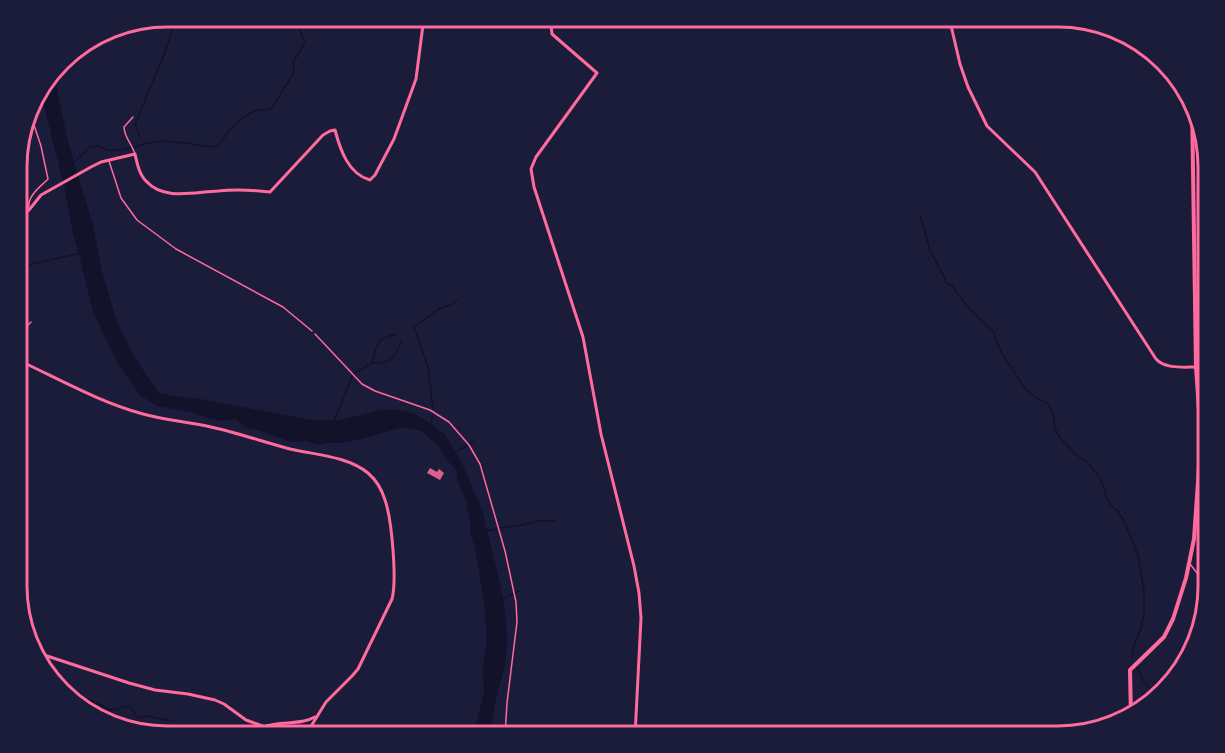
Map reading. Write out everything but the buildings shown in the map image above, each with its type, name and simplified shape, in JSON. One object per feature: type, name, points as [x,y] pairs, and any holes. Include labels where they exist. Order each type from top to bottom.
[{"type":"street","points":[[29,210],[46,192],[91,167],[135,154],[139,170],[145,180],[165,193],[238,190],[270,192],[322,135],[335,130],[346,160],[364,178],[370,180],[394,139],[416,79],[423,27]]},
{"type":"street","points":[[551,27],[552,34],[597,74],[536,157],[531,169],[534,187],[583,337],[601,434],[634,566],[639,593],[640,618],[635,726]]},
{"type":"street","points":[[952,27],[968,87],[987,126],[1035,172],[1156,359],[1165,365],[1196,367]]},
{"type":"street","points":[[1192,128],[1198,396]]},
{"type":"street","points":[[27,364],[125,409],[211,427],[352,464],[374,478],[388,509],[393,594],[358,669],[328,699],[311,726]]},
{"type":"street","points":[[1131,705],[1130,670],[1164,637],[1173,619],[1186,578],[1194,539],[1198,482]]},
{"type":"street","points":[[46,656],[155,690],[203,696],[228,706],[255,724],[264,726],[302,722],[317,716]]},
{"type":"lane","points":[[133,117],[124,127],[124,133],[135,154]]},
{"type":"lane","points":[[29,210],[30,198],[48,179],[34,124]]},
{"type":"lane","points":[[109,160],[121,198],[137,220],[177,249],[283,307],[312,332]]},
{"type":"lane","points":[[1190,562],[1198,573]]},
{"type":"path","points":[[27,327],[32,322]]},
{"type":"path","points":[[312,332],[362,384],[375,391],[430,410],[449,422],[469,445],[480,464],[505,551],[516,602],[517,622],[506,726]]},
{"type":"shaded area","points":[[55,83],[69,146],[93,225],[102,271],[116,319],[132,353],[159,393],[311,420],[340,420],[380,410],[398,410],[415,414],[445,435],[460,459],[482,510],[502,591],[506,618],[506,661],[492,726],[476,726],[484,693],[483,666],[487,640],[484,601],[475,548],[470,533],[466,500],[458,483],[456,471],[439,446],[421,431],[403,427],[341,443],[318,445],[306,441],[291,442],[246,428],[236,419],[224,421],[211,419],[191,412],[157,406],[140,395],[119,365],[93,312],[73,234],[65,190],[43,103]]},
{"type":"waterway","points":[[140,137],[135,124],[162,60],[172,27]]},
{"type":"waterway","points":[[73,163],[90,147],[99,146],[116,151],[164,141],[217,147],[228,132],[247,115],[272,108],[294,72],[293,62],[305,43],[300,27]]},
{"type":"waterway","points":[[920,215],[930,250],[947,283],[993,331],[1002,354],[1026,390],[1048,404],[1058,435],[1073,452],[1090,465],[1099,477],[1106,497],[1125,523],[1138,555],[1144,590],[1144,613],[1132,657]]},
{"type":"waterway","points":[[27,265],[81,253]]},
{"type":"waterway","points":[[433,409],[428,367],[414,327],[439,309],[457,300]]},
{"type":"waterway","points":[[334,421],[353,374],[372,363],[376,347],[381,340],[397,334]]},
{"type":"waterway","points":[[372,363],[389,361],[402,340]]},
{"type":"waterway","points":[[431,424],[433,413]]},
{"type":"waterway","points":[[470,444],[474,442]]},
{"type":"waterway","points":[[455,452],[468,445]]},
{"type":"waterway","points":[[500,528],[538,521],[555,521]]},
{"type":"waterway","points":[[485,531],[496,529]]},
{"type":"waterway","points":[[503,599],[519,591]]},
{"type":"waterway","points":[[1137,667],[1144,682],[1151,690]]},
{"type":"waterway","points":[[86,699],[111,710],[130,706],[138,718],[145,716],[174,721]]}]
